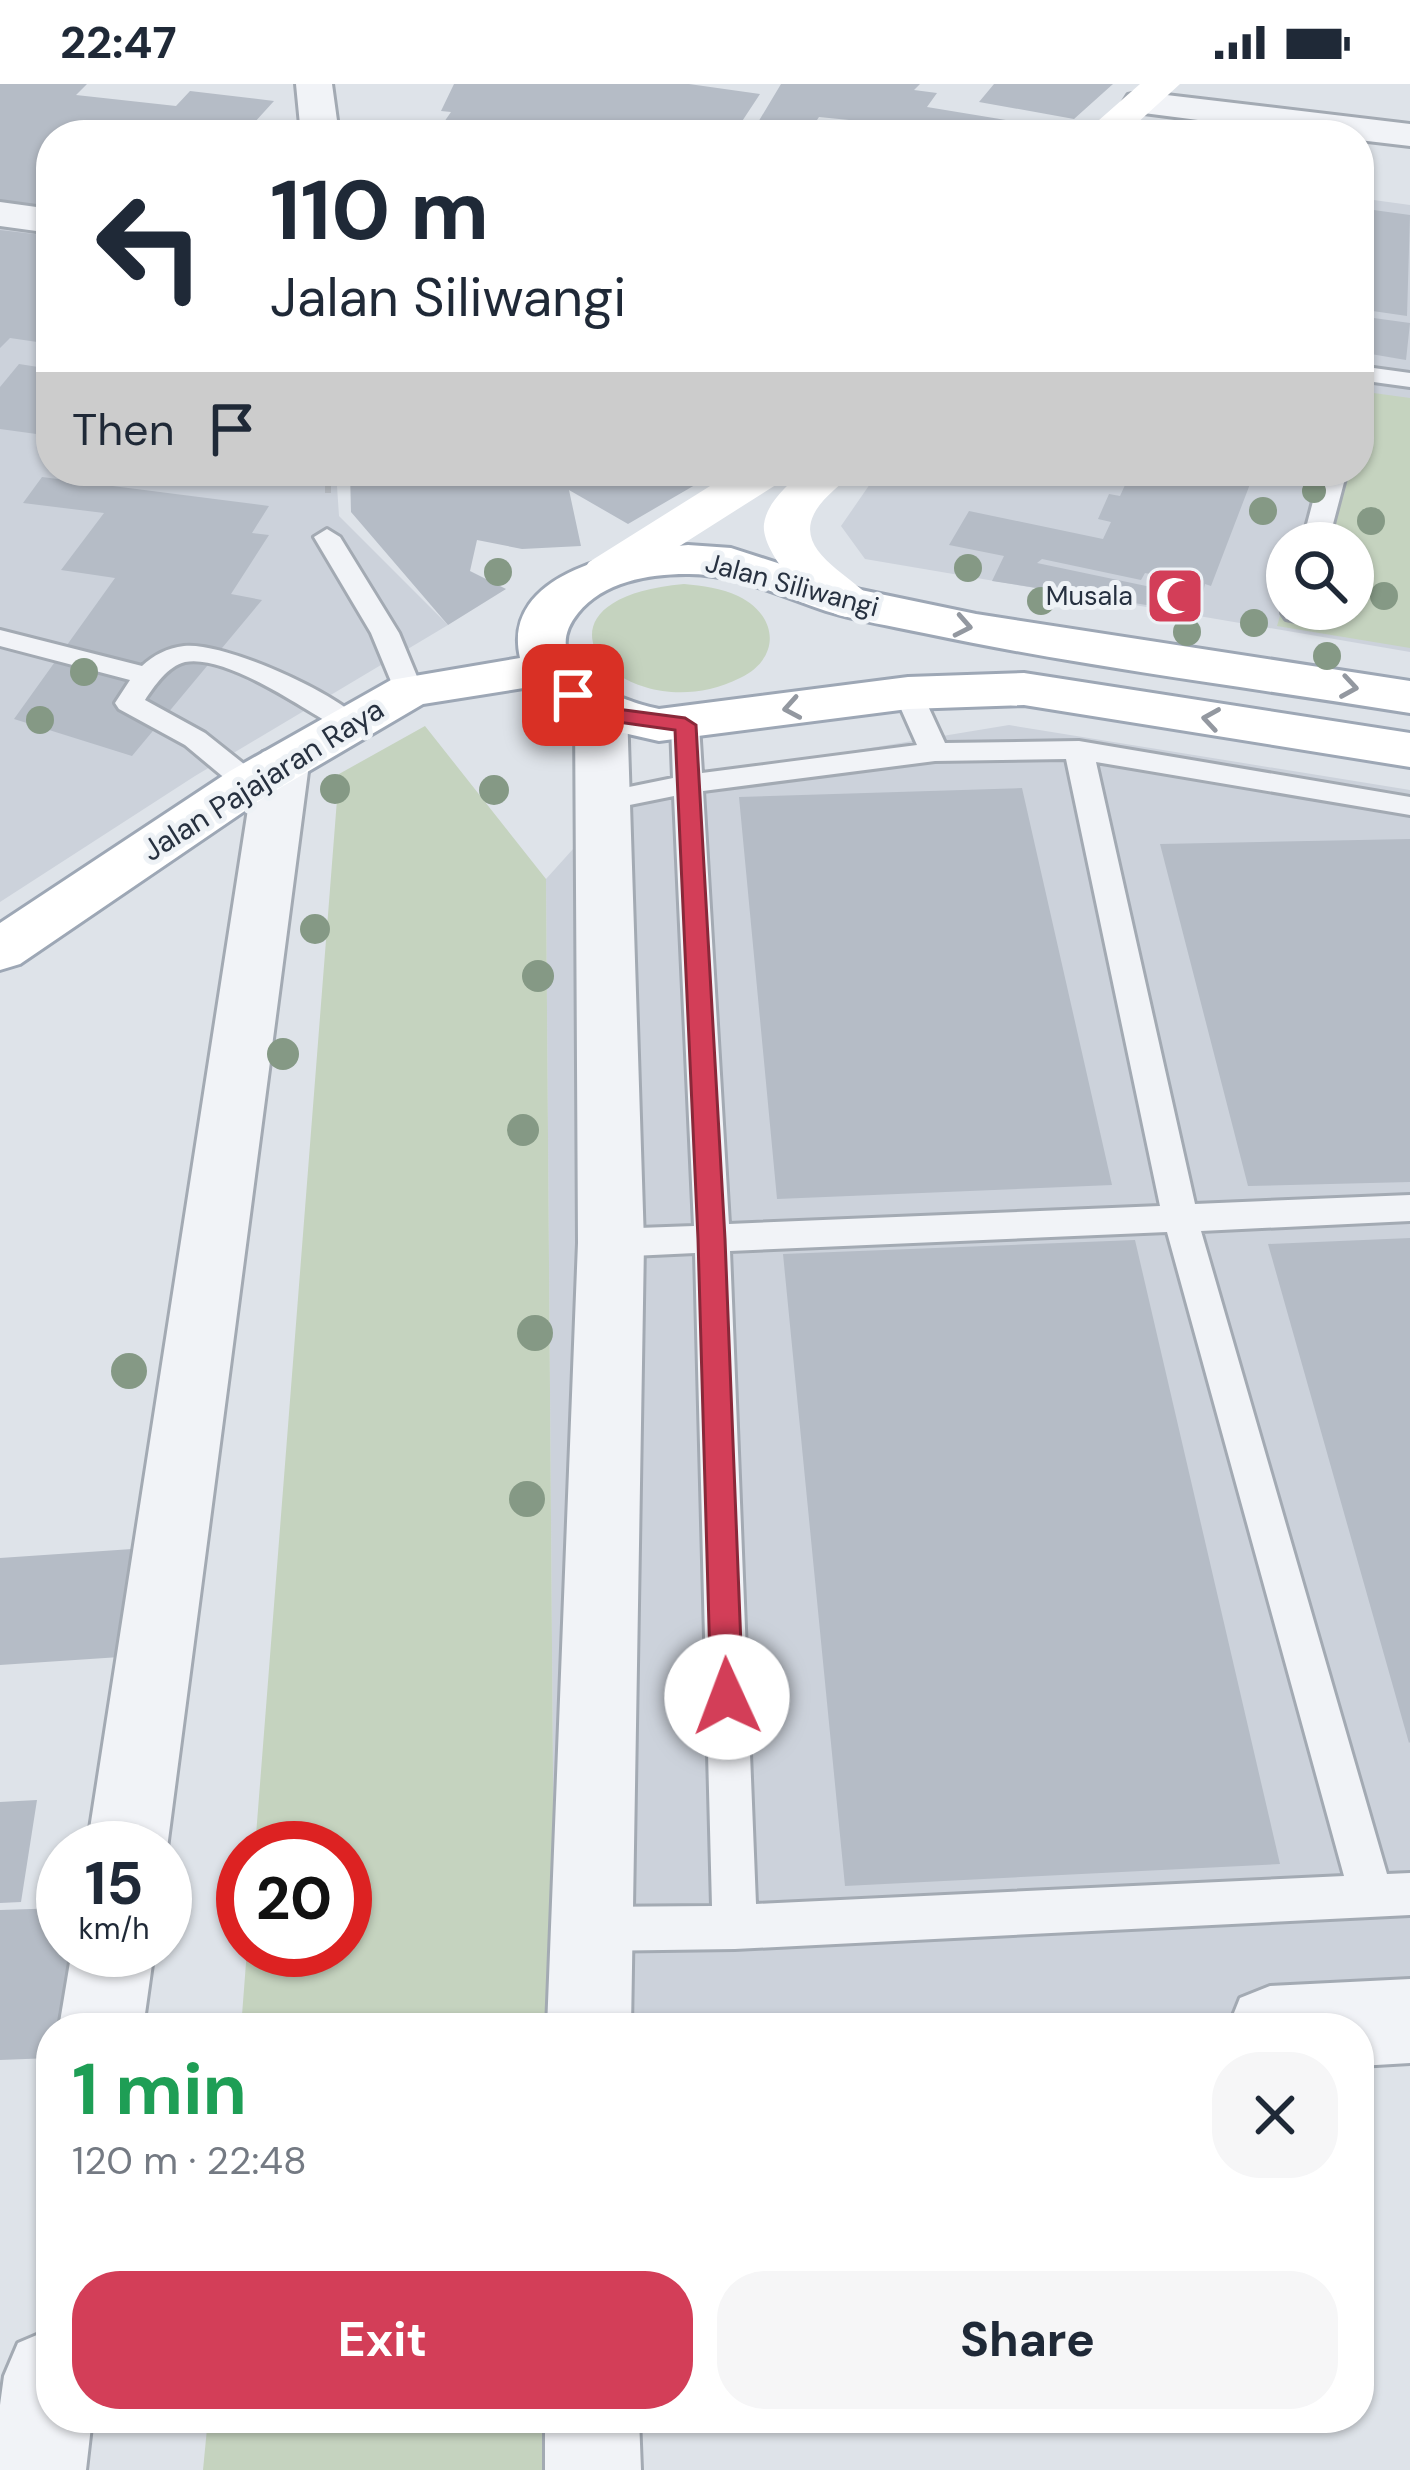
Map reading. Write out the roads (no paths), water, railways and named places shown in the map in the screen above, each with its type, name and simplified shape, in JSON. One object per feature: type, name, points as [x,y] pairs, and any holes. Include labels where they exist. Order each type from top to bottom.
[{"type":"main road","points":[[1120,120],[1152,94]]},
{"type":"main road","points":[[606,572],[742,486]]},
{"type":"main road","points":[[815,486],[790,514],[787,538],[803,564],[849,602]]},
{"type":"main road","name":"Jalan Siliwangi","points":[[574,689],[542,640],[551,612],[573,590],[606,572],[646,562],[731,563],[849,602],[976,629],[1410,697]]},
{"type":"main road","points":[[574,689],[659,724],[685,725],[908,694],[1024,689],[1410,750]]},
{"type":"main road","name":"Jalan Pajajaran Raya","points":[[0,950],[266,774],[409,691],[574,689]]},
{"type":"street","points":[[314,84],[318,120]]},
{"type":"street","points":[[1185,84],[1410,112]]},
{"type":"street","points":[[1152,94],[1316,120]]},
{"type":"street","points":[[1374,129],[1410,135]]},
{"type":"street","points":[[0,214],[36,219]]},
{"type":"street","points":[[574,689],[600,802],[611,1243],[589,2013]]},
{"type":"street","points":[[130,1821],[266,774]]},
{"type":"street","points":[[103,2013],[108,1977]]},
{"type":"street","points":[[1374,2023],[1410,2021]]},
{"type":"street","points":[[38,2470],[43,2433]]},
{"type":"street","points":[[592,2433],[593,2470]]},
{"type":"lane","points":[[1374,376],[1410,380]]},
{"type":"lane","points":[[1321,522],[1330,486]]},
{"type":"lane","points":[[327,538],[385,633],[409,691]]},
{"type":"lane","points":[[0,638],[147,676]]},
{"type":"lane","points":[[266,774],[134,710],[129,703],[147,676],[168,658],[200,653],[245,669],[349,722]]},
{"type":"lane","points":[[908,694],[934,752]]},
{"type":"lane","points":[[685,725],[712,1239],[735,1927]]},
{"type":"lane","points":[[600,802],[687,784],[934,752],[1079,750],[1410,806]]},
{"type":"lane","points":[[591,1929],[735,1927],[1390,1894],[1180,1217],[1079,750]]},
{"type":"lane","points":[[611,1243],[1410,1208]]},
{"type":"place","name":"Musala","points":[[1175,596]]}]
